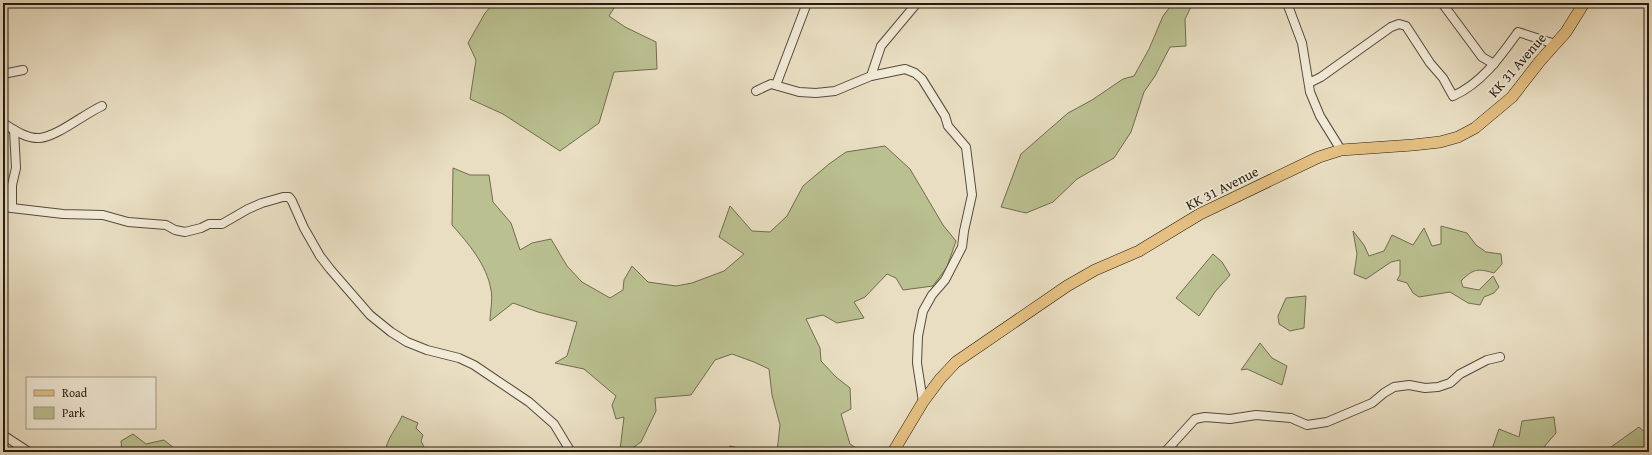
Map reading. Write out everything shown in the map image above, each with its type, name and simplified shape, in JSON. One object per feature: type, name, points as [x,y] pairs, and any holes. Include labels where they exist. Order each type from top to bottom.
[{"type":"main road","name":"KK 31 Avenue","points":[[893,452],[923,402],[940,379],[956,362],[1066,286],[1095,270],[1139,251],[1200,214],[1319,157],[1341,150],[1440,142],[1458,137],[1482,124],[1512,97],[1566,32],[1584,3]]},
{"type":"street","points":[[776,85],[807,3]]},
{"type":"street","points":[[871,76],[881,46],[917,3]]},
{"type":"street","points":[[1287,3],[1302,43],[1310,92],[1320,116],[1341,150]]},
{"type":"street","points":[[1442,3],[1482,57],[1494,64]]},
{"type":"street","points":[[1311,82],[1321,77],[1391,27],[1399,24],[1406,26],[1430,63],[1444,78],[1453,96],[1465,91],[1486,73],[1518,32],[1555,44]]},
{"type":"street","points":[[756,92],[764,86],[771,84],[799,92],[816,93],[835,91],[871,76],[905,69],[915,73],[922,79],[945,116],[948,126],[966,147],[972,195],[964,230],[962,247],[945,280],[932,295],[923,311],[918,336],[918,363],[923,402]]},
{"type":"street","points":[[3,74],[23,70]]},
{"type":"street","points":[[3,123],[28,137],[40,138],[54,133],[102,106]]},
{"type":"street","points":[[12,207],[12,185],[16,168],[14,130]]},
{"type":"street","points":[[3,206],[63,214],[103,215],[128,222],[166,225],[175,230],[185,232],[201,228],[209,224],[222,224],[262,203],[288,197],[292,201],[304,228],[320,256],[370,315],[391,332],[407,342],[427,350],[459,358],[474,365],[529,402],[554,424],[571,452]]},
{"type":"street","points":[[1165,452],[1195,419],[1205,417],[1230,419],[1256,415],[1291,418],[1307,425],[1327,422],[1372,403],[1384,392],[1394,387],[1409,385],[1425,388],[1438,387],[1450,383],[1460,374],[1487,360],[1500,357]]},
{"type":"street","points":[[3,435],[29,452]]},
{"type":"green space","points":[[494,3],[617,3],[609,16],[625,27],[656,42],[657,69],[614,72],[599,123],[560,151],[503,114],[470,99],[476,60],[468,43],[485,13]]},
{"type":"green space","points":[[1173,3],[1193,3],[1185,19],[1186,46],[1170,47],[1155,76],[1144,92],[1131,132],[1114,158],[1077,179],[1053,202],[1026,213],[1001,207],[1021,154],[1068,113],[1092,100],[1123,79],[1134,76],[1149,49],[1163,16]]},
{"type":"green space","points":[[885,146],[910,169],[943,225],[956,241],[947,267],[933,286],[903,290],[896,278],[887,274],[865,297],[854,302],[864,318],[837,323],[823,315],[806,319],[820,348],[821,361],[836,377],[850,388],[851,409],[841,414],[850,444],[862,452],[777,452],[780,425],[772,395],[769,369],[732,354],[715,360],[691,395],[655,398],[656,411],[641,442],[628,451],[620,450],[624,417],[616,419],[612,405],[616,396],[584,369],[555,363],[567,356],[577,322],[538,312],[513,303],[490,321],[492,294],[489,281],[476,255],[452,225],[453,168],[470,175],[489,175],[493,202],[511,223],[520,250],[532,243],[551,239],[567,266],[582,282],[610,298],[623,290],[624,280],[632,266],[648,282],[676,286],[692,283],[724,271],[744,254],[719,237],[730,206],[752,231],[770,232],[787,216],[803,186],[829,164],[846,152]]},
{"type":"green space","points":[[1441,226],[1467,233],[1476,245],[1486,252],[1501,254],[1502,264],[1494,273],[1479,270],[1472,272],[1461,281],[1463,287],[1479,290],[1493,276],[1499,287],[1494,293],[1484,297],[1480,305],[1468,303],[1450,292],[1419,297],[1413,293],[1407,283],[1397,280],[1400,275],[1400,260],[1391,262],[1366,279],[1354,274],[1357,254],[1353,231],[1364,245],[1369,256],[1384,251],[1392,235],[1413,245],[1424,228],[1432,246],[1441,244]]},
{"type":"green space","points":[[1213,254],[1222,262],[1230,275],[1215,292],[1199,316],[1176,298]]},
{"type":"green space","points":[[1306,296],[1304,328],[1290,331],[1279,324],[1278,316],[1286,298]]},
{"type":"green space","points":[[1260,343],[1272,358],[1287,366],[1282,385],[1247,369],[1241,370]]},
{"type":"green space","points":[[402,416],[418,423],[416,428],[423,435],[421,441],[426,451],[385,452],[388,442]]},
{"type":"green space","points":[[1554,417],[1556,433],[1544,447],[1559,452],[1491,452],[1499,429],[1519,437],[1522,421]]},
{"type":"green space","points":[[1639,427],[1649,436],[1649,452],[1604,452]]},
{"type":"green space","points":[[133,434],[146,444],[164,440],[179,452],[122,452],[121,441]]},
{"type":"green space","points":[[730,446],[758,452],[724,452]]}]
